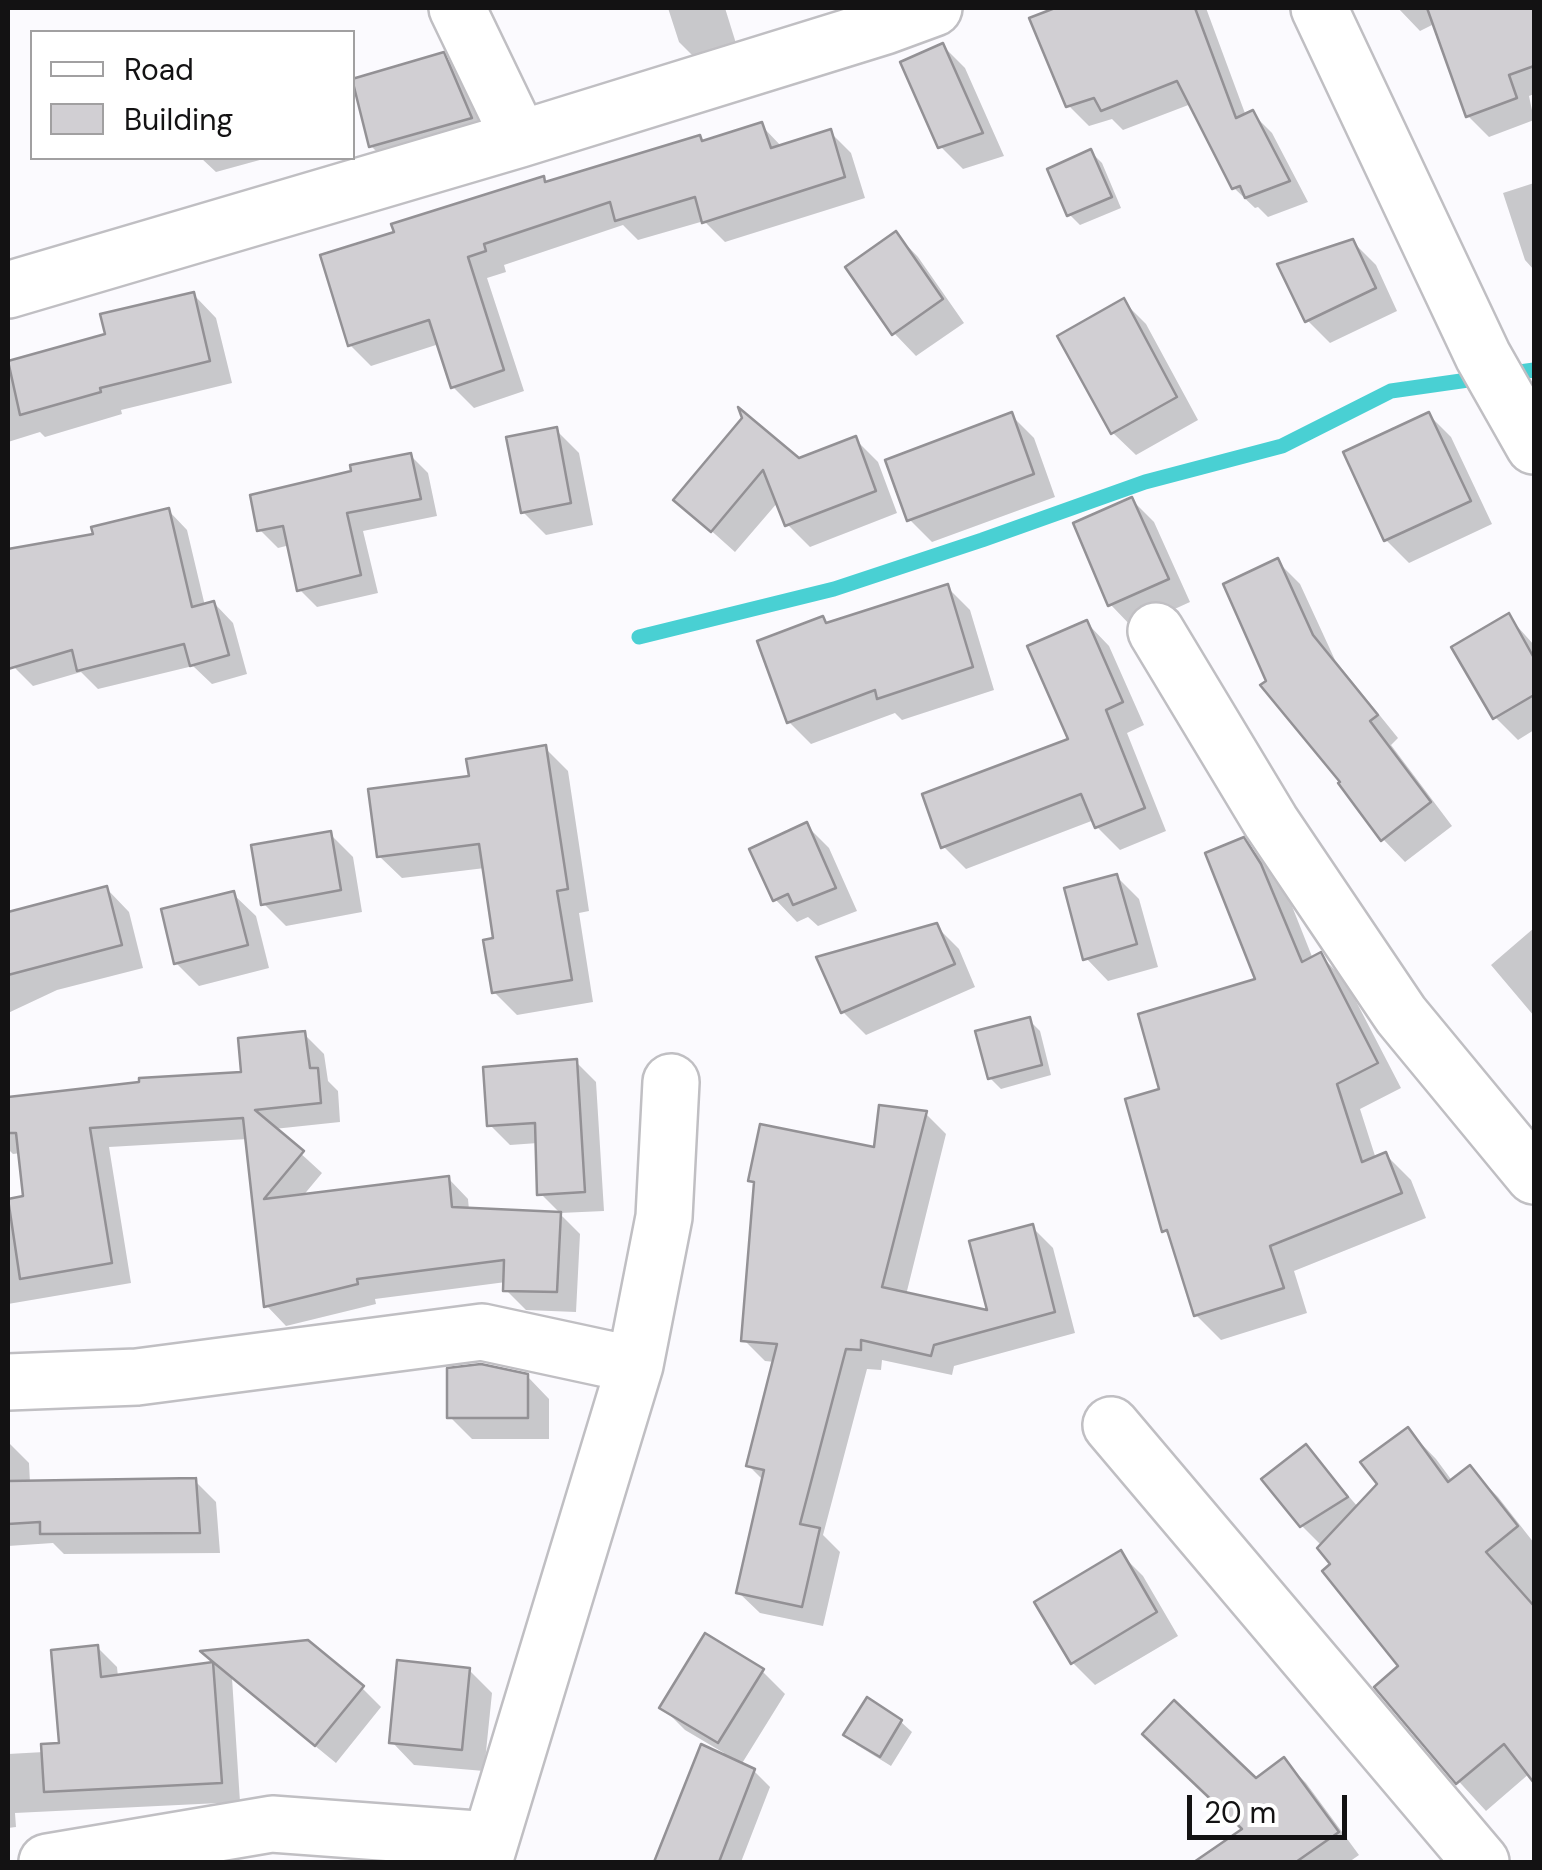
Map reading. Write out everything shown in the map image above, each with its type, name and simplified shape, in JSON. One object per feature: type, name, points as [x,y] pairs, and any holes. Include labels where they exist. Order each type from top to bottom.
[{"type":"street","points":[[457,8],[520,139]]},
{"type":"street","points":[[1319,8],[1494,377],[1534,446]]},
{"type":"street","points":[[8,290],[520,139],[899,14]]},
{"type":"street","points":[[1156,631],[1271,822],[1402,1016],[1534,1176]]},
{"type":"street","points":[[46,1862],[272,1824],[487,1851],[635,1365],[664,1217],[672,1082]]},
{"type":"street","points":[[8,1382],[137,1377],[482,1332],[635,1365]]},
{"type":"street","points":[[1111,1425],[1480,1862]]},
{"type":"building","points":[[1055,8],[1195,8],[1236,118],[1253,110],[1290,181],[1245,198],[1240,186],[1232,189],[1177,81],[1101,111],[1094,98],[1066,107],[1029,18]]},
{"type":"building","points":[[1427,8],[1534,8],[1534,66],[1509,75],[1517,98],[1466,117]]},
{"type":"building","points":[[943,43],[983,133],[938,148],[900,62]]},
{"type":"building","points":[[444,52],[472,118],[369,147],[355,78]]},
{"type":"building","points":[[762,122],[771,148],[831,129],[845,177],[702,223],[695,197],[615,221],[610,202],[484,244],[486,251],[468,257],[504,370],[451,388],[429,320],[348,346],[320,255],[394,232],[391,224],[544,176],[545,182],[700,135],[702,141]]},
{"type":"building","points":[[1091,149],[1112,197],[1067,216],[1047,169]]},
{"type":"building","points":[[896,231],[943,299],[892,335],[845,267]]},
{"type":"building","points":[[1353,239],[1376,288],[1305,322],[1277,264]]},
{"type":"building","points":[[194,292],[210,361],[100,388],[101,392],[20,415],[8,361],[105,334],[100,314]]},
{"type":"building","points":[[1124,298],[1177,397],[1111,434],[1057,336]]},
{"type":"building","points":[[738,407],[799,458],[856,436],[876,491],[785,526],[763,470],[711,532],[673,500],[742,418]]},
{"type":"building","points":[[1012,412],[1034,474],[907,521],[885,460]]},
{"type":"building","points":[[1429,412],[1471,501],[1384,541],[1343,452]]},
{"type":"building","points":[[557,427],[571,503],[521,513],[506,437]]},
{"type":"building","points":[[411,453],[421,499],[347,513],[361,575],[297,591],[283,526],[257,531],[250,495],[351,471],[350,465]]},
{"type":"building","points":[[1132,497],[1169,579],[1108,606],[1073,523]]},
{"type":"building","points":[[169,508],[192,607],[214,601],[229,655],[190,666],[184,644],[77,671],[72,650],[8,669],[8,549],[93,534],[91,527]]},
{"type":"building","points":[[1278,558],[1313,635],[1378,715],[1370,721],[1431,802],[1381,841],[1340,782],[1260,685],[1266,681],[1223,584]]},
{"type":"building","points":[[948,584],[973,667],[877,699],[875,690],[787,723],[757,641],[823,616],[826,623]]},
{"type":"building","points":[[1509,613],[1534,658],[1534,695],[1493,719],[1451,647]]},
{"type":"building","points":[[1087,620],[1123,702],[1106,710],[1145,808],[1095,828],[1081,794],[941,848],[922,794],[1068,739],[1027,646]]},
{"type":"building","points":[[546,745],[568,889],[557,891],[572,980],[492,993],[483,940],[493,938],[479,844],[377,857],[368,789],[469,776],[466,759]]},
{"type":"building","points":[[807,822],[836,888],[793,905],[788,894],[773,901],[749,849]]},
{"type":"building","points":[[331,831],[341,890],[261,905],[251,845]]},
{"type":"building","points":[[1244,837],[1261,864],[1302,962],[1321,952],[1378,1063],[1337,1084],[1362,1162],[1386,1152],[1402,1193],[1270,1246],[1284,1288],[1194,1316],[1167,1230],[1162,1232],[1125,1099],[1159,1089],[1138,1014],[1255,979],[1205,853]]},
{"type":"building","points":[[1117,874],[1137,944],[1083,960],[1064,888]]},
{"type":"building","points":[[107,886],[122,945],[8,975],[8,912]]},
{"type":"building","points":[[234,891],[248,945],[174,964],[161,909]]},
{"type":"building","points":[[937,923],[955,964],[841,1013],[816,957]]},
{"type":"building","points":[[1030,1017],[1042,1065],[988,1079],[975,1031]]},
{"type":"building","points":[[305,1031],[310,1068],[318,1068],[321,1103],[255,1110],[304,1151],[264,1199],[449,1176],[452,1207],[561,1212],[557,1292],[503,1291],[504,1260],[357,1279],[358,1284],[264,1307],[243,1118],[90,1128],[112,1263],[20,1279],[8,1199],[23,1196],[16,1133],[8,1133],[8,1097],[139,1082],[139,1078],[241,1072],[238,1038]]},
{"type":"building","points":[[577,1059],[585,1192],[537,1195],[535,1123],[487,1126],[483,1067]]},
{"type":"building","points":[[879,1105],[927,1111],[882,1287],[987,1310],[969,1241],[1033,1224],[1055,1312],[934,1345],[931,1356],[861,1340],[861,1350],[846,1349],[800,1524],[820,1528],[802,1607],[736,1593],[764,1470],[746,1466],[777,1344],[741,1341],[754,1182],[748,1181],[760,1124],[874,1147]]},
{"type":"building","points":[[481,1364],[528,1374],[528,1418],[447,1418],[447,1368]]},
{"type":"building","points":[[1408,1427],[1448,1482],[1470,1465],[1518,1526],[1486,1552],[1534,1606],[1534,1783],[1504,1744],[1456,1784],[1374,1687],[1398,1666],[1322,1571],[1330,1564],[1317,1548],[1377,1484],[1360,1462]]},
{"type":"building","points":[[1306,1444],[1348,1497],[1300,1527],[1261,1479]]},
{"type":"building","points":[[196,1478],[200,1533],[40,1534],[40,1522],[8,1524],[8,1481]]},
{"type":"building","points":[[1121,1550],[1157,1612],[1071,1664],[1034,1602]]},
{"type":"building","points":[[705,1633],[764,1669],[718,1743],[659,1708]]},
{"type":"building","points":[[308,1640],[364,1686],[315,1746],[200,1651]]},
{"type":"building","points":[[98,1645],[101,1677],[213,1662],[222,1783],[44,1792],[41,1744],[59,1743],[51,1650]]},
{"type":"building","points":[[397,1660],[470,1668],[462,1750],[389,1743]]},
{"type":"building","points":[[867,1697],[902,1720],[880,1757],[843,1735]]},
{"type":"building","points":[[1174,1700],[1256,1778],[1284,1757],[1339,1832],[1296,1862],[1194,1862],[1242,1829],[1142,1734]]},
{"type":"building","points":[[701,1744],[755,1769],[719,1862],[654,1862]]},
{"type":"waterway","points":[[1505,374],[1534,370]]},
{"type":"waterway","points":[[639,637],[834,589],[1145,482],[1282,446],[1391,391],[1482,378]]}]
